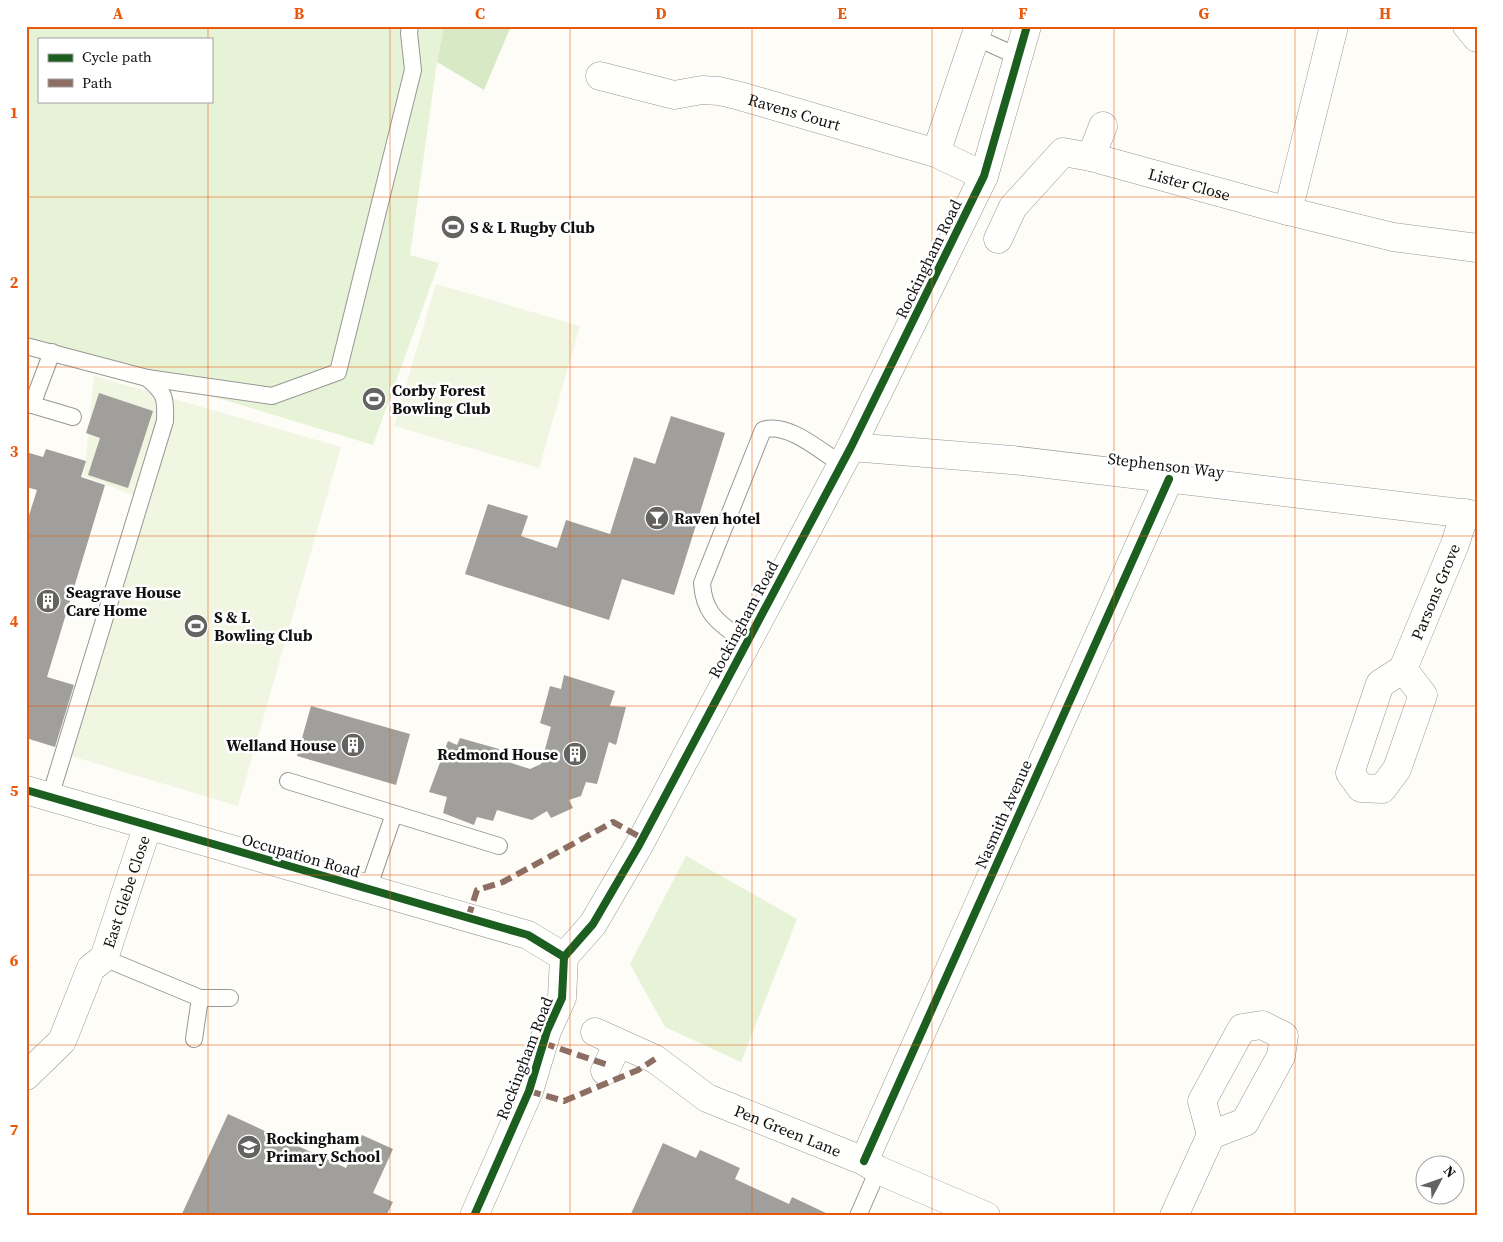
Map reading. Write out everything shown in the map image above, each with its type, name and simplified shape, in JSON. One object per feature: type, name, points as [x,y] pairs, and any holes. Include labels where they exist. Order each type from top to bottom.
[{"type":"street","name":"Rockingham Road","points":[[474,1216],[529,1091],[547,1031],[562,998],[564,957],[598,916],[638,847],[846,456],[984,176],[1027,26]]},
{"type":"street","points":[[1288,211],[1334,26]]},
{"type":"street","points":[[1467,26],[1477,38]]},
{"type":"street","points":[[936,153],[978,32]]},
{"type":"street","name":"Ravens Court","points":[[600,76],[674,95],[702,90],[719,91],[936,153],[984,176]]},
{"type":"street","points":[[1091,157],[1103,126]]},
{"type":"street","name":"Lister Close","points":[[998,239],[1013,207],[1063,152],[1091,157],[1288,211],[1393,237],[1477,248]]},
{"type":"street","name":"Stephenson Way","points":[[846,456],[1012,460],[1471,514]]},
{"type":"street","name":"Nasmith Avenue","points":[[871,1165],[1169,479]]},
{"type":"street","name":"Parsons Grove","points":[[1403,669],[1455,544],[1471,514]]},
{"type":"street","name":"Occupation Road","points":[[38,793],[528,934],[564,957]]},
{"type":"street","name":"East Glebe Close","points":[[26,1076],[62,1041],[91,968],[104,958],[148,825]]},
{"type":"street","name":"Pen Green Lane","points":[[605,1071],[607,1038],[654,1059],[707,1098],[871,1165],[986,1216]]},
{"type":"street","points":[[1174,1216],[1211,1135]]},
{"type":"lane","points":[[26,346],[147,378],[272,396],[338,372],[414,70],[409,33],[410,26]]},
{"type":"lane","points":[[978,32],[1017,56]]},
{"type":"lane","points":[[52,352],[29,404],[74,417]]},
{"type":"lane","points":[[38,793],[164,421],[166,401],[161,390],[147,378]]},
{"type":"lane","points":[[746,643],[712,616],[703,600],[702,583],[764,430],[773,426],[787,430],[846,456]]},
{"type":"lane","points":[[288,781],[499,846]]},
{"type":"lane","points":[[368,889],[394,814]]},
{"type":"lane","name":"East Glebe Close","points":[[104,958],[200,998],[230,998]]},
{"type":"lane","points":[[194,1039],[200,998]]},
{"type":"lane","points":[[858,1216],[871,1165]]},
{"type":"green space","points":[[26,26],[444,26],[437,62],[410,255],[439,263],[373,445],[26,340]]},
{"type":"green space","points":[[444,26],[511,26],[484,90],[437,62]]},
{"type":"green space","points":[[436,284],[580,326],[539,468],[394,426]]},
{"type":"green space","name":"S & L Bowling Club","points":[[94,376],[341,447],[238,806],[68,755],[138,497],[84,476]]},
{"type":"green space","points":[[686,856],[797,919],[741,1062],[665,1027],[630,964]]},
{"type":"building","points":[[99,393],[153,411],[128,488],[88,475],[100,438],[86,433]]},
{"type":"building","name":"Raven hotel","points":[[671,416],[725,433],[674,595],[622,579],[609,620],[465,574],[488,504],[528,516],[521,536],[557,548],[566,520],[610,534],[634,457],[655,464]]},
{"type":"building","name":"Seagrave House Care Home","points":[[46,449],[86,461],[81,477],[105,485],[47,677],[74,685],[55,747],[26,738],[26,525],[37,490],[26,487],[26,452],[43,457]]},
{"type":"building","name":"Redmond House","points":[[564,675],[615,691],[610,706],[626,707],[616,745],[609,742],[597,784],[586,782],[581,796],[569,800],[573,808],[551,818],[547,811],[532,820],[497,810],[493,821],[477,817],[474,825],[443,813],[447,797],[429,792],[448,741],[457,745],[460,738],[499,749],[496,758],[530,769],[541,764],[551,727],[540,723],[550,686],[561,689]]},
{"type":"building","name":"Welland House","points":[[311,706],[410,734],[396,785],[297,756]]},
{"type":"building","points":[[228,1114],[346,1168],[362,1135],[393,1149],[373,1193],[393,1202],[386,1216],[181,1216]]},
{"type":"building","points":[[663,1143],[696,1158],[700,1150],[740,1168],[735,1179],[789,1204],[792,1197],[828,1214],[827,1216],[630,1216]]},
{"type":"marked path","points":[[468,918],[477,890],[503,882],[613,822],[642,838]]},
{"type":"marked path","points":[[543,1043],[608,1065]]},
{"type":"marked path","points":[[529,1091],[564,1101],[638,1070],[655,1059]]},
{"type":"cycle path","points":[[474,1216],[529,1091],[547,1031],[562,998],[564,957],[593,924],[638,847],[851,447],[984,176],[1027,26]]},
{"type":"cycle path","points":[[864,1161],[1169,479]]},
{"type":"cycle path","points":[[26,790],[528,935],[564,957]]},
{"type":"place","name":"S & L Rugby Club","points":[[453,227]]},
{"type":"place","name":"Corby Forest Bowling Club","points":[[374,399]]},
{"type":"place","name":"Raven hotel","points":[[657,518]]},
{"type":"place","name":"Seagrave House Care Home","points":[[48,601]]},
{"type":"place","name":"S & L Bowling Club","points":[[196,626]]},
{"type":"place","name":"Welland House","points":[[353,745]]},
{"type":"place","name":"Redmond House","points":[[575,754]]},
{"type":"place","name":"Rockingham Primary School","points":[[249,1147]]}]
